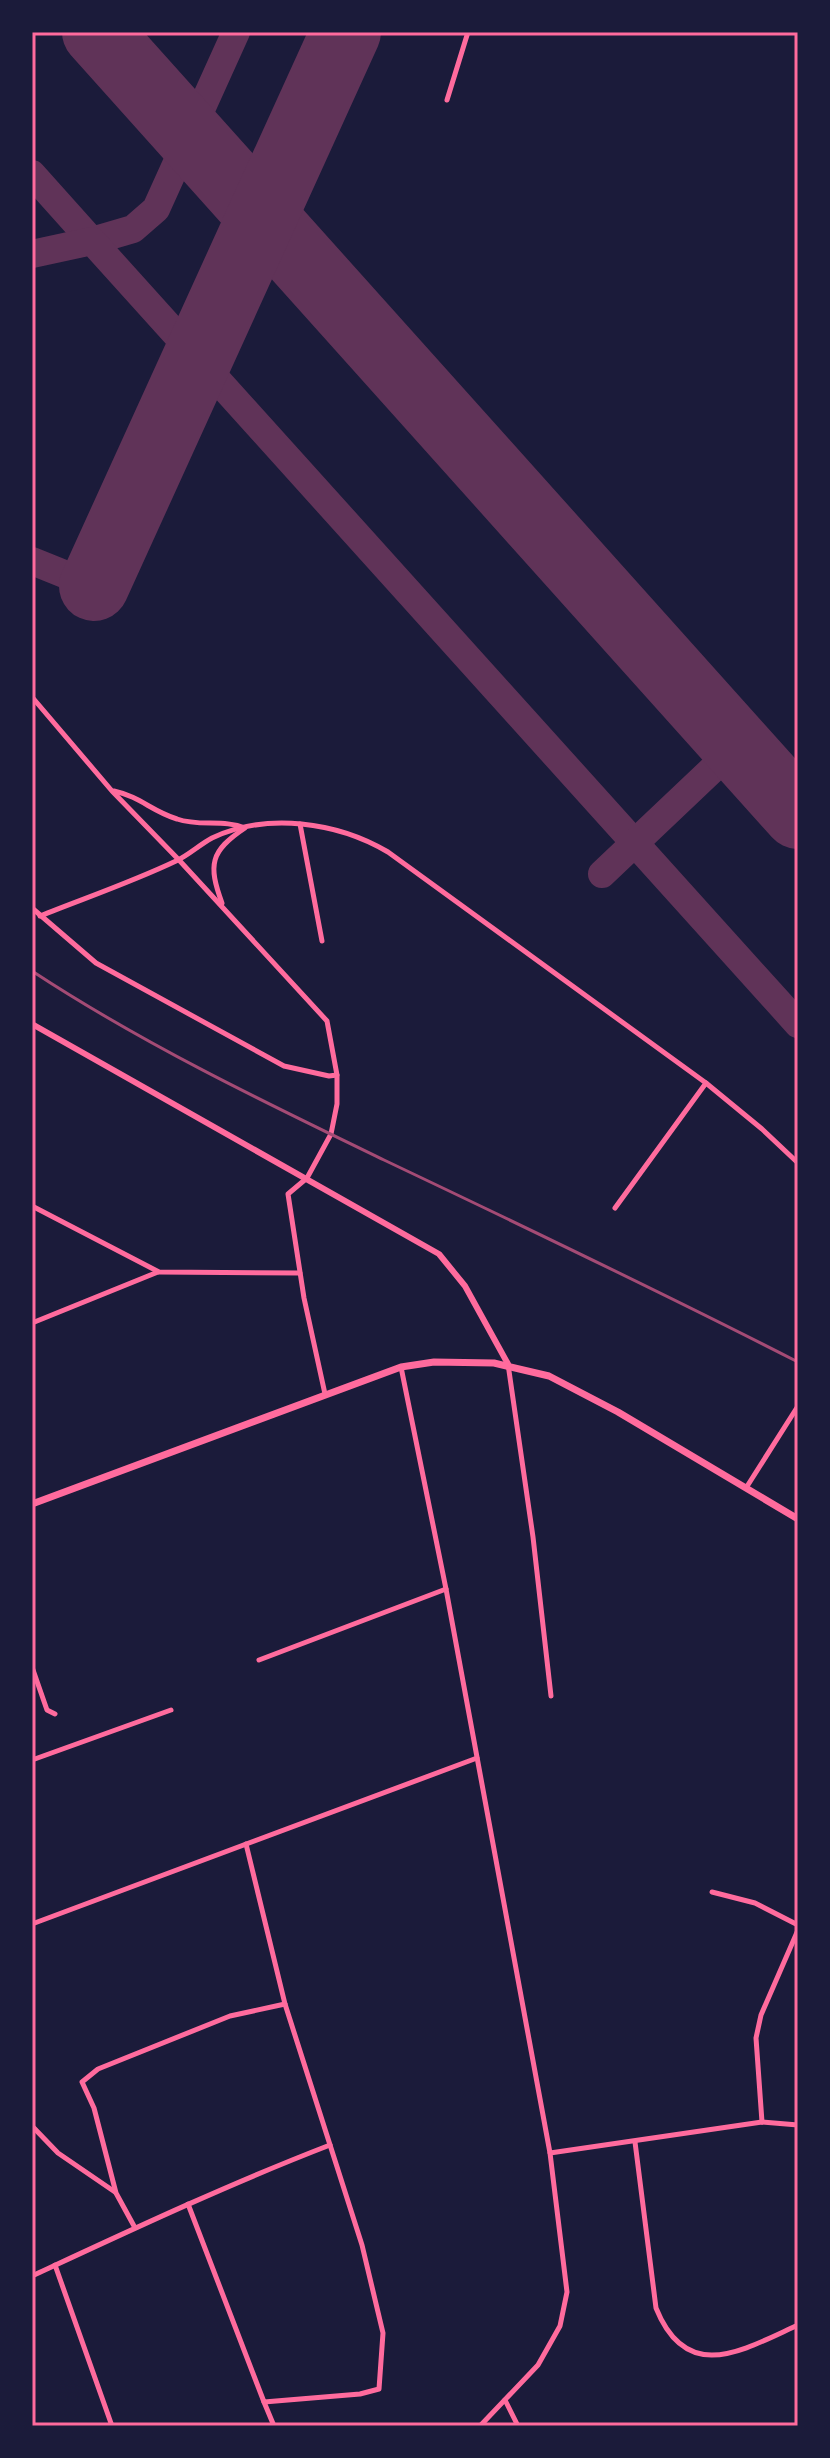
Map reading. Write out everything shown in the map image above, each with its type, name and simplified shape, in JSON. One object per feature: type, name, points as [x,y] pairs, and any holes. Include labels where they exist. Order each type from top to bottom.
[{"type":"main road","points":[[32,1504],[401,1367],[434,1362],[508,1364],[549,1376],[618,1412],[798,1519]]},
{"type":"street","points":[[447,100],[468,32]]},
{"type":"street","points":[[32,697],[112,791],[327,1021],[337,1075],[337,1104],[331,1134],[307,1178],[288,1194],[300,1273],[325,1394]]},
{"type":"street","points":[[112,791],[135,796],[155,810],[178,820],[199,824],[234,823],[245,828]]},
{"type":"street","points":[[40,916],[179,860],[214,838],[245,828],[285,823],[350,834],[388,852],[706,1083],[798,1163]]},
{"type":"street","points":[[300,824],[322,941]]},
{"type":"street","points":[[223,908],[213,873],[215,857],[221,847],[245,828]]},
{"type":"street","points":[[32,908],[96,963],[284,1066],[337,1075]]},
{"type":"street","points":[[32,1024],[439,1254],[465,1286],[508,1364],[533,1537],[551,1696]]},
{"type":"street","points":[[615,1208],[706,1083]]},
{"type":"street","points":[[32,1206],[159,1272]]},
{"type":"street","points":[[32,1323],[159,1272],[300,1273]]},
{"type":"street","points":[[401,1367],[446,1589],[550,2153],[567,2292],[560,2326],[538,2365],[480,2426]]},
{"type":"street","points":[[746,1488],[798,1406]]},
{"type":"street","points":[[259,1660],[446,1589]]},
{"type":"street","points":[[32,1667],[47,1710],[55,1714]]},
{"type":"street","points":[[32,1760],[171,1710]]},
{"type":"street","points":[[32,1924],[477,1758]]},
{"type":"street","points":[[246,1844],[285,2004],[362,2245],[383,2333],[379,2389],[360,2394],[264,2402]]},
{"type":"street","points":[[712,1892],[755,1903],[798,1928],[761,2015],[756,2038],[762,2122]]},
{"type":"street","points":[[134,2226],[116,2193],[94,2108],[82,2082],[98,2069],[230,2016],[285,2004]]},
{"type":"street","points":[[550,2153],[762,2122],[798,2125]]},
{"type":"street","points":[[32,2126],[58,2153],[116,2193]]},
{"type":"street","points":[[635,2142],[656,2308],[664,2328],[678,2343],[696,2354],[718,2357],[798,2325]]},
{"type":"street","points":[[32,2276],[134,2226],[330,2145]]},
{"type":"street","points":[[188,2204],[274,2426]]},
{"type":"street","points":[[55,2265],[112,2426]]},
{"type":"street","points":[[505,2400],[518,2426]]},
{"type":"taxiway","points":[[32,174],[92,241],[133,229],[156,209],[236,32]]},
{"type":"taxiway","points":[[32,254],[92,241],[798,1024]]},
{"type":"taxiway","points":[[32,561],[94,586]]},
{"type":"taxiway","points":[[602,874],[737,746]]},
{"type":"runway","points":[[97,32],[798,814]]},
{"type":"runway","points":[[94,586],[346,32]]},
{"type":"railway","points":[[32,971],[161,1048],[249,1094],[798,1362]]}]
